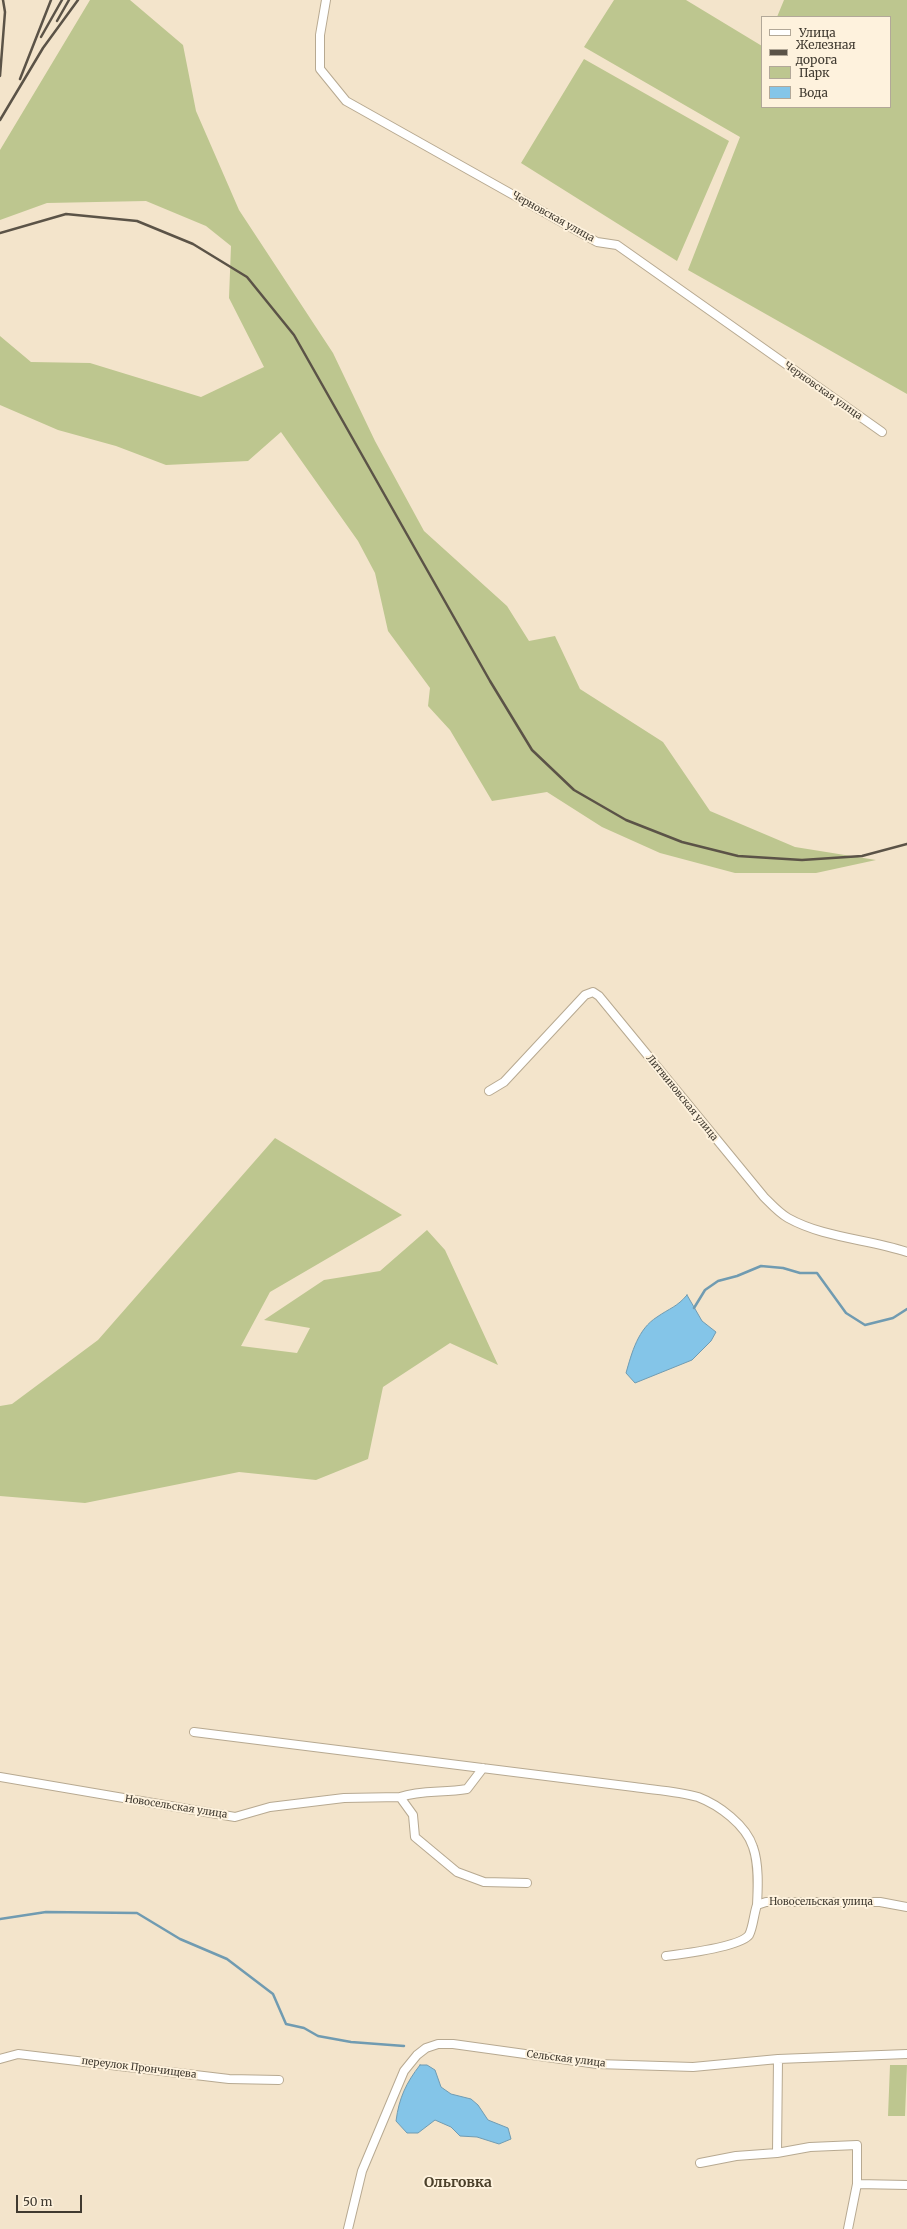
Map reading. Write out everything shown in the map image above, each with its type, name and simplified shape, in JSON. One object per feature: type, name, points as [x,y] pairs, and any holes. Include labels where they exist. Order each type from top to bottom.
[{"type":"street","name":"Черновская улица","points":[[326,0],[320,35],[320,69],[346,101],[597,242],[617,245],[882,432]]},
{"type":"street","name":"Литвиновская улица","points":[[489,1092],[504,1082],[585,995],[593,992],[599,996],[764,1197],[786,1217],[818,1231],[888,1246],[907,1252]]},
{"type":"street","points":[[194,1732],[634,1787],[698,1797],[725,1812],[754,1847],[758,1886],[757,1905]]},
{"type":"street","name":"Новосельская улица","points":[[0,1777],[235,1817],[278,1806],[344,1798],[400,1797],[415,1792],[446,1792],[467,1789],[483,1768]]},
{"type":"street","points":[[400,1797],[413,1815],[415,1837],[457,1872],[484,1882],[527,1883]]},
{"type":"street","name":"Новосельская улица","points":[[666,1956],[696,1953],[743,1940],[749,1934],[757,1905],[766,1902],[880,1902],[907,1907]]},
{"type":"street","name":"Сельская улица","points":[[348,2229],[362,2171],[404,2071],[417,2054],[426,2048],[438,2044],[453,2044],[597,2064],[693,2067],[778,2059],[907,2054]]},
{"type":"street","name":"переулок Прончищева","points":[[0,2060],[18,2054],[228,2079],[279,2080]]},
{"type":"street","points":[[777,2153],[778,2059]]},
{"type":"street","points":[[700,2163],[736,2156],[777,2153],[810,2147],[856,2145],[857,2184],[848,2229]]},
{"type":"street","points":[[857,2184],[907,2185]]},
{"type":"green space","points":[[90,0],[130,0],[183,45],[196,111],[239,210],[333,353],[375,441],[424,531],[507,606],[529,641],[555,636],[580,689],[663,742],[710,811],[795,847],[876,860],[816,873],[735,873],[660,853],[602,827],[547,792],[492,801],[450,730],[428,706],[430,688],[388,631],[375,573],[358,541],[281,432],[248,461],[166,465],[116,446],[58,430],[0,405],[0,336],[31,362],[90,363],[201,397],[264,367],[229,298],[231,246],[206,226],[146,201],[47,203],[0,220],[0,150]]},
{"type":"green space","points":[[614,0],[686,0],[761,45],[761,108],[891,108],[891,16],[777,16],[784,0],[907,0],[907,394],[688,270],[740,137],[584,47]]},
{"type":"green space","points":[[584,59],[729,141],[677,261],[521,163]]},
{"type":"green space","points":[[275,1138],[402,1215],[270,1292],[241,1346],[297,1353],[310,1328],[264,1320],[324,1280],[380,1271],[427,1230],[445,1250],[498,1365],[450,1343],[383,1387],[368,1459],[316,1480],[239,1472],[85,1503],[0,1496],[0,1406],[12,1404],[98,1340]]},
{"type":"green space","points":[[890,2065],[907,2065],[905,2116],[888,2116]]},
{"type":"water","points":[[687,1295],[702,1321],[716,1332],[711,1341],[692,1360],[635,1383],[626,1373],[633,1349],[640,1334],[650,1322],[677,1305]]},
{"type":"water","points":[[420,2065],[427,2065],[435,2070],[441,2087],[451,2094],[471,2099],[478,2105],[488,2120],[508,2128],[511,2139],[499,2144],[477,2137],[460,2136],[451,2127],[435,2120],[418,2133],[407,2133],[396,2121],[397,2113],[404,2091]]},
{"type":"waterway","points":[[694,1308],[705,1290],[718,1281],[737,1276],[761,1266],[783,1268],[800,1273],[817,1273],[846,1313],[865,1325],[893,1318],[907,1309]]},
{"type":"waterway","points":[[0,1919],[46,1912],[137,1913],[180,1939],[227,1959],[273,1994],[286,2024],[304,2028],[318,2036],[351,2042],[404,2046]]},
{"type":"railway","points":[[0,76],[5,12],[3,0]]},
{"type":"railway","points":[[20,79],[51,0]]},
{"type":"railway","points":[[41,37],[62,0]]},
{"type":"railway","points":[[57,21],[69,0]]},
{"type":"railway","points":[[0,120],[43,48],[78,0]]},
{"type":"railway","points":[[0,233],[66,214],[137,221],[193,244],[247,277],[294,335],[490,681],[532,750],[574,790],[626,820],[682,842],[738,856],[802,860],[862,856],[907,844]]},
{"type":"district","name":"Ольговка","points":[[458,2183]]}]
